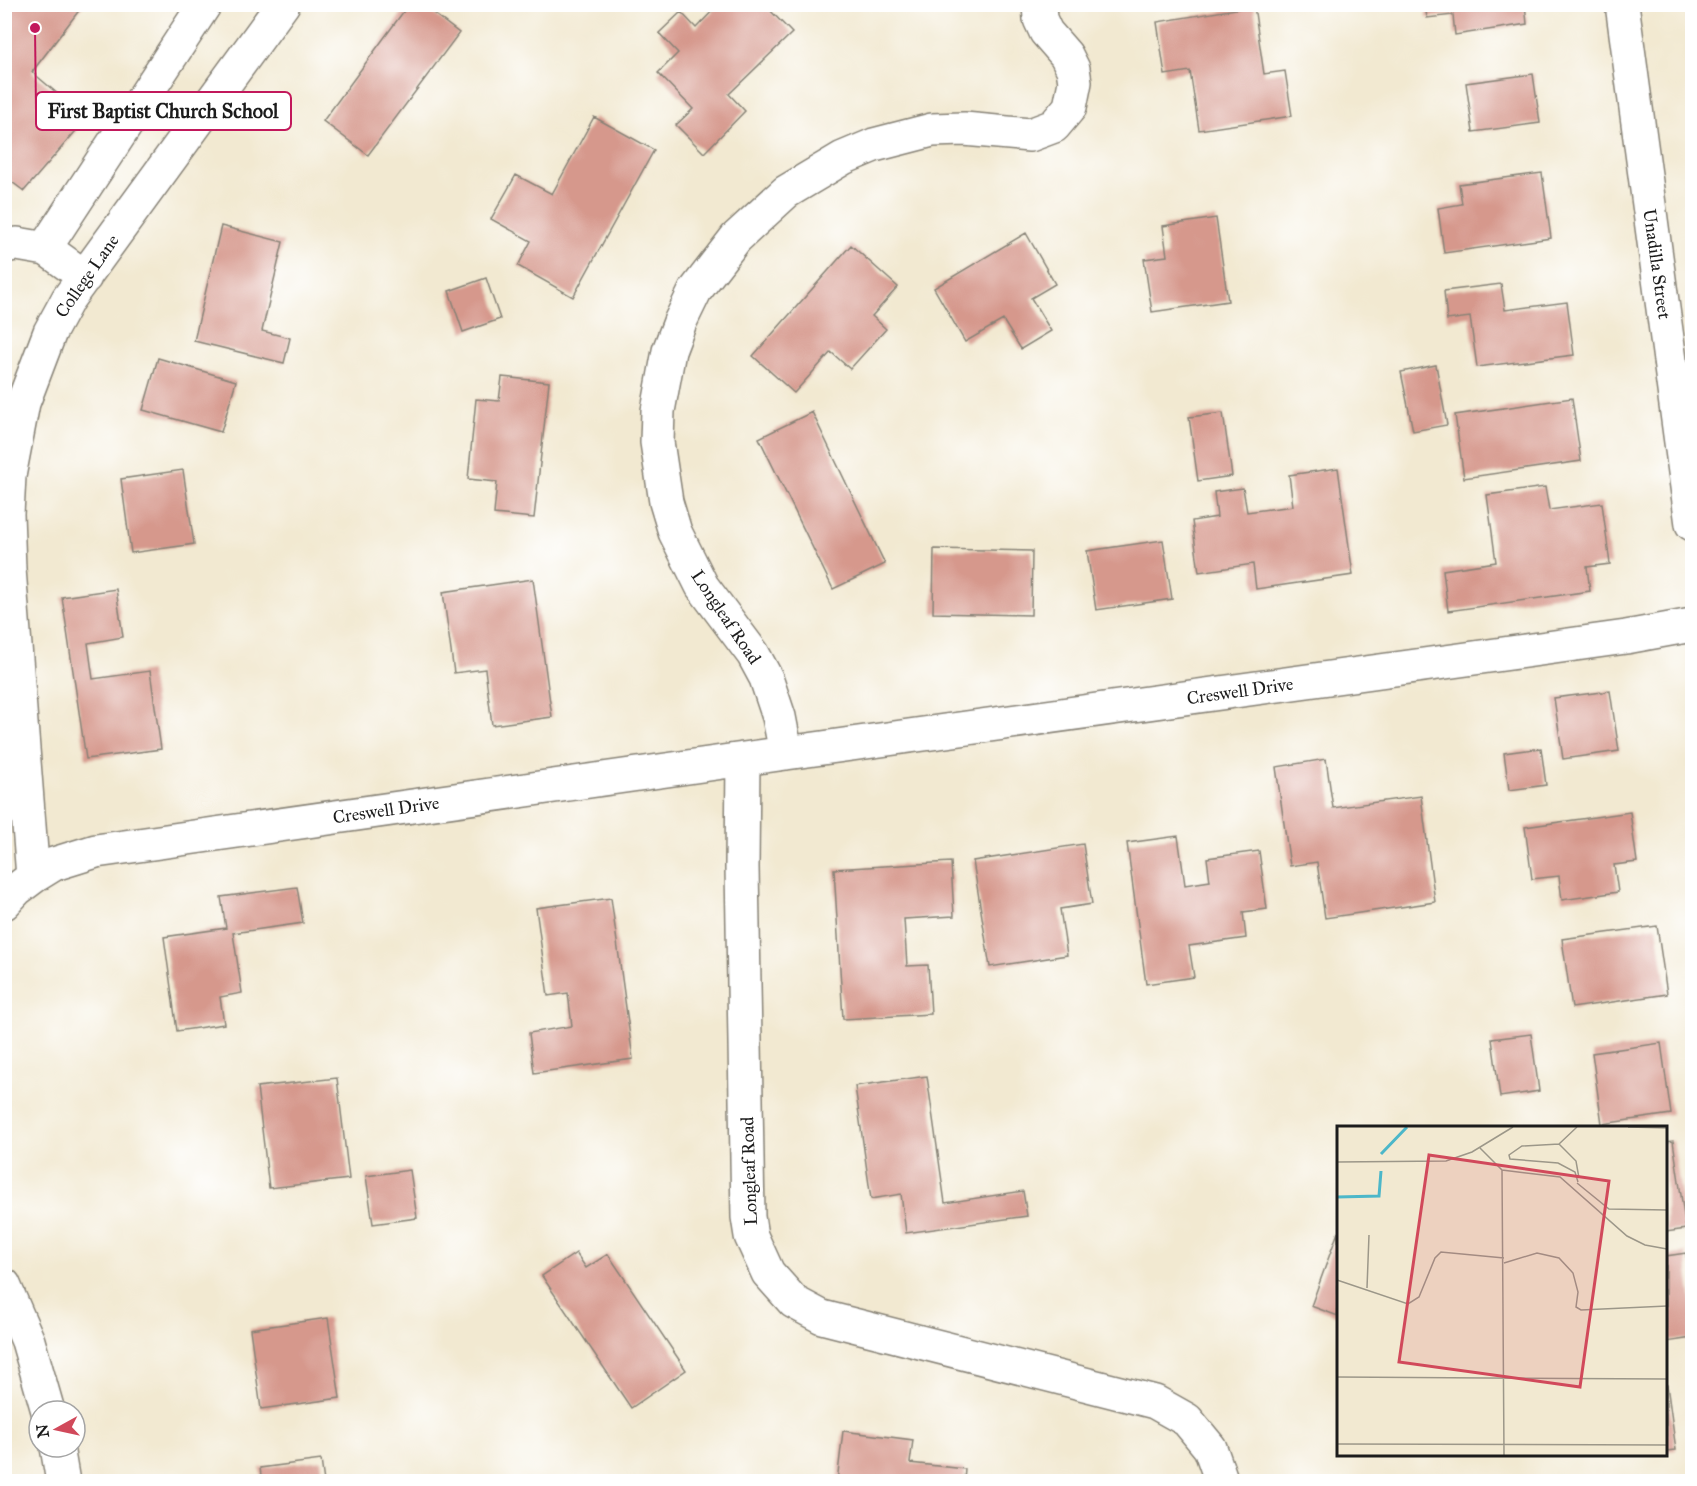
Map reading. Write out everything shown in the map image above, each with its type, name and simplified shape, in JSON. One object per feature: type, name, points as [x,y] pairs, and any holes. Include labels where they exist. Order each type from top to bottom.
[{"type":"street","points":[[18,247],[45,248],[205,4]]},
{"type":"street","name":"College Lane","points":[[33,877],[9,569],[7,514],[9,476],[23,402],[46,342],[68,299],[283,4]]},
{"type":"street","name":"Longleaf Road","points":[[786,753],[779,717],[766,678],[753,654],[702,586],[675,532],[666,502],[657,442],[658,411],[669,351],[695,291],[736,238],[786,192],[843,158],[874,145],[932,130],[964,129],[1030,135],[1054,126],[1070,107],[1075,82],[1073,69],[1066,55],[1046,33],[1040,18],[1039,4]]},
{"type":"street","name":"Unadilla Street","points":[[1622,4],[1692,524]]},
{"type":"street","points":[[18,247],[85,277]]},
{"type":"street","name":"Creswell Drive","points":[[33,877],[54,864],[96,851],[1692,626]]},
{"type":"street","name":"Longleaf Road","points":[[743,759],[742,867],[748,1217],[752,1236],[768,1273],[794,1302],[822,1317],[1155,1402],[1187,1420],[1210,1448],[1222,1482]]},
{"type":"street","points":[[4,903],[33,877]]},
{"type":"street","points":[[4,1285],[28,1341],[45,1399]]},
{"type":"street","points":[[59,1459],[63,1482]]},
{"type":"building","points":[[4,4],[84,4],[32,72],[79,112],[75,118],[81,125],[24,191],[4,176]]},
{"type":"building","points":[[409,4],[421,4],[459,33],[368,155],[323,121]]},
{"type":"building","points":[[719,4],[764,4],[792,33],[729,94],[745,111],[704,153],[676,125],[693,109],[658,73],[678,53],[659,33],[681,12],[696,28]]},
{"type":"building","points":[[1425,4],[1525,4],[1527,24],[1455,35],[1453,15],[1427,18]]},
{"type":"building","points":[[1254,6],[1264,74],[1285,71],[1292,116],[1199,130],[1190,71],[1165,75],[1157,22]]},
{"type":"building","points":[[1533,74],[1540,123],[1473,132],[1466,83]]},
{"type":"building","points":[[594,117],[654,150],[573,297],[518,266],[531,241],[491,219],[516,175],[552,194]]},
{"type":"building","points":[[1542,173],[1551,238],[1444,253],[1438,208],[1462,204],[1459,184]]},
{"type":"building","points":[[1216,218],[1228,301],[1152,312],[1144,259],[1167,256],[1163,226]]},
{"type":"building","points":[[221,226],[283,242],[262,331],[290,338],[284,363],[194,341]]},
{"type":"building","points":[[1026,233],[1055,284],[1031,298],[1051,331],[1021,349],[1003,320],[965,342],[934,288]]},
{"type":"building","points":[[851,245],[898,287],[872,316],[886,329],[850,369],[831,352],[794,393],[753,356]]},
{"type":"building","points":[[486,278],[500,319],[463,332],[449,291]]},
{"type":"building","points":[[1501,284],[1505,310],[1567,302],[1574,355],[1477,367],[1470,317],[1447,320],[1444,291]]},
{"type":"building","points":[[158,358],[236,381],[221,432],[143,410]]},
{"type":"building","points":[[1436,365],[1447,425],[1413,431],[1401,372]]},
{"type":"building","points":[[502,377],[549,382],[534,518],[494,514],[497,482],[468,479],[476,399],[499,401]]},
{"type":"building","points":[[1572,398],[1581,461],[1464,478],[1455,415]]},
{"type":"building","points":[[812,412],[885,564],[833,589],[759,438]]},
{"type":"building","points":[[1223,413],[1232,476],[1198,481],[1189,417]]},
{"type":"building","points":[[1338,468],[1353,575],[1256,589],[1253,564],[1199,572],[1192,521],[1217,517],[1214,492],[1243,488],[1247,512],[1293,506],[1289,475]]},
{"type":"building","points":[[183,470],[194,544],[131,553],[121,479]]},
{"type":"building","points":[[1545,487],[1549,510],[1602,503],[1610,564],[1587,567],[1590,591],[1448,611],[1443,570],[1496,562],[1487,495]]},
{"type":"building","points":[[1163,540],[1172,599],[1096,610],[1087,551]]},
{"type":"building","points":[[934,549],[1032,551],[1031,615],[933,613]]},
{"type":"building","points":[[533,579],[552,717],[492,725],[485,669],[454,673],[443,592]]},
{"type":"building","points":[[116,589],[123,637],[88,643],[93,679],[150,671],[161,749],[86,759],[62,597]]},
{"type":"building","points":[[1610,691],[1619,751],[1563,759],[1554,698]]},
{"type":"building","points":[[1541,748],[1546,785],[1509,790],[1504,753]]},
{"type":"building","points":[[1326,759],[1333,808],[1421,796],[1435,902],[1325,918],[1317,862],[1290,866],[1276,767]]},
{"type":"building","points":[[1630,812],[1637,862],[1614,865],[1618,892],[1562,900],[1559,876],[1532,879],[1525,827]]},
{"type":"building","points":[[1178,836],[1185,885],[1210,881],[1207,858],[1259,851],[1267,909],[1243,912],[1246,938],[1189,946],[1194,977],[1146,984],[1127,843]]},
{"type":"building","points":[[1083,844],[1092,904],[1060,909],[1067,955],[990,967],[973,861]]},
{"type":"building","points":[[951,862],[954,916],[904,919],[907,966],[928,965],[931,1014],[843,1019],[834,869]]},
{"type":"building","points":[[297,887],[303,923],[233,933],[242,993],[220,997],[224,1024],[177,1031],[164,937],[226,928],[221,897]]},
{"type":"building","points":[[611,898],[633,1059],[534,1073],[529,1033],[572,1026],[568,993],[548,996],[536,908]]},
{"type":"building","points":[[1657,926],[1667,994],[1572,1008],[1562,939]]},
{"type":"building","points":[[1531,1034],[1539,1091],[1500,1097],[1492,1039]]},
{"type":"building","points":[[1661,1043],[1671,1114],[1602,1124],[1592,1053]]},
{"type":"building","points":[[927,1076],[945,1203],[1023,1191],[1027,1216],[906,1233],[901,1194],[871,1199],[855,1086]]},
{"type":"building","points":[[337,1078],[349,1179],[269,1188],[257,1087]]},
{"type":"building","points":[[1673,1141],[1686,1229],[1667,1232],[1667,1142]]},
{"type":"building","points":[[410,1170],[417,1218],[373,1224],[366,1176]]},
{"type":"building","points":[[1337,1235],[1337,1316],[1311,1306]]},
{"type":"building","points":[[576,1253],[586,1268],[608,1254],[686,1370],[631,1408],[542,1276]]},
{"type":"building","points":[[1686,1253],[1692,1302],[1692,1338],[1667,1342],[1667,1256]]},
{"type":"building","points":[[328,1318],[340,1398],[261,1409],[250,1329]]},
{"type":"building","points":[[1667,1385],[1676,1450],[1667,1451]]},
{"type":"building","points":[[843,1431],[913,1440],[910,1463],[965,1469],[964,1482],[837,1482]]},
{"type":"building","points":[[321,1460],[324,1482],[262,1482],[260,1468]]},
{"type":"building","points":[[1473,1477],[1474,1482],[1449,1482],[1449,1480]]},
{"type":"place","name":"First Baptist Church School","points":[[35,28]]}]
